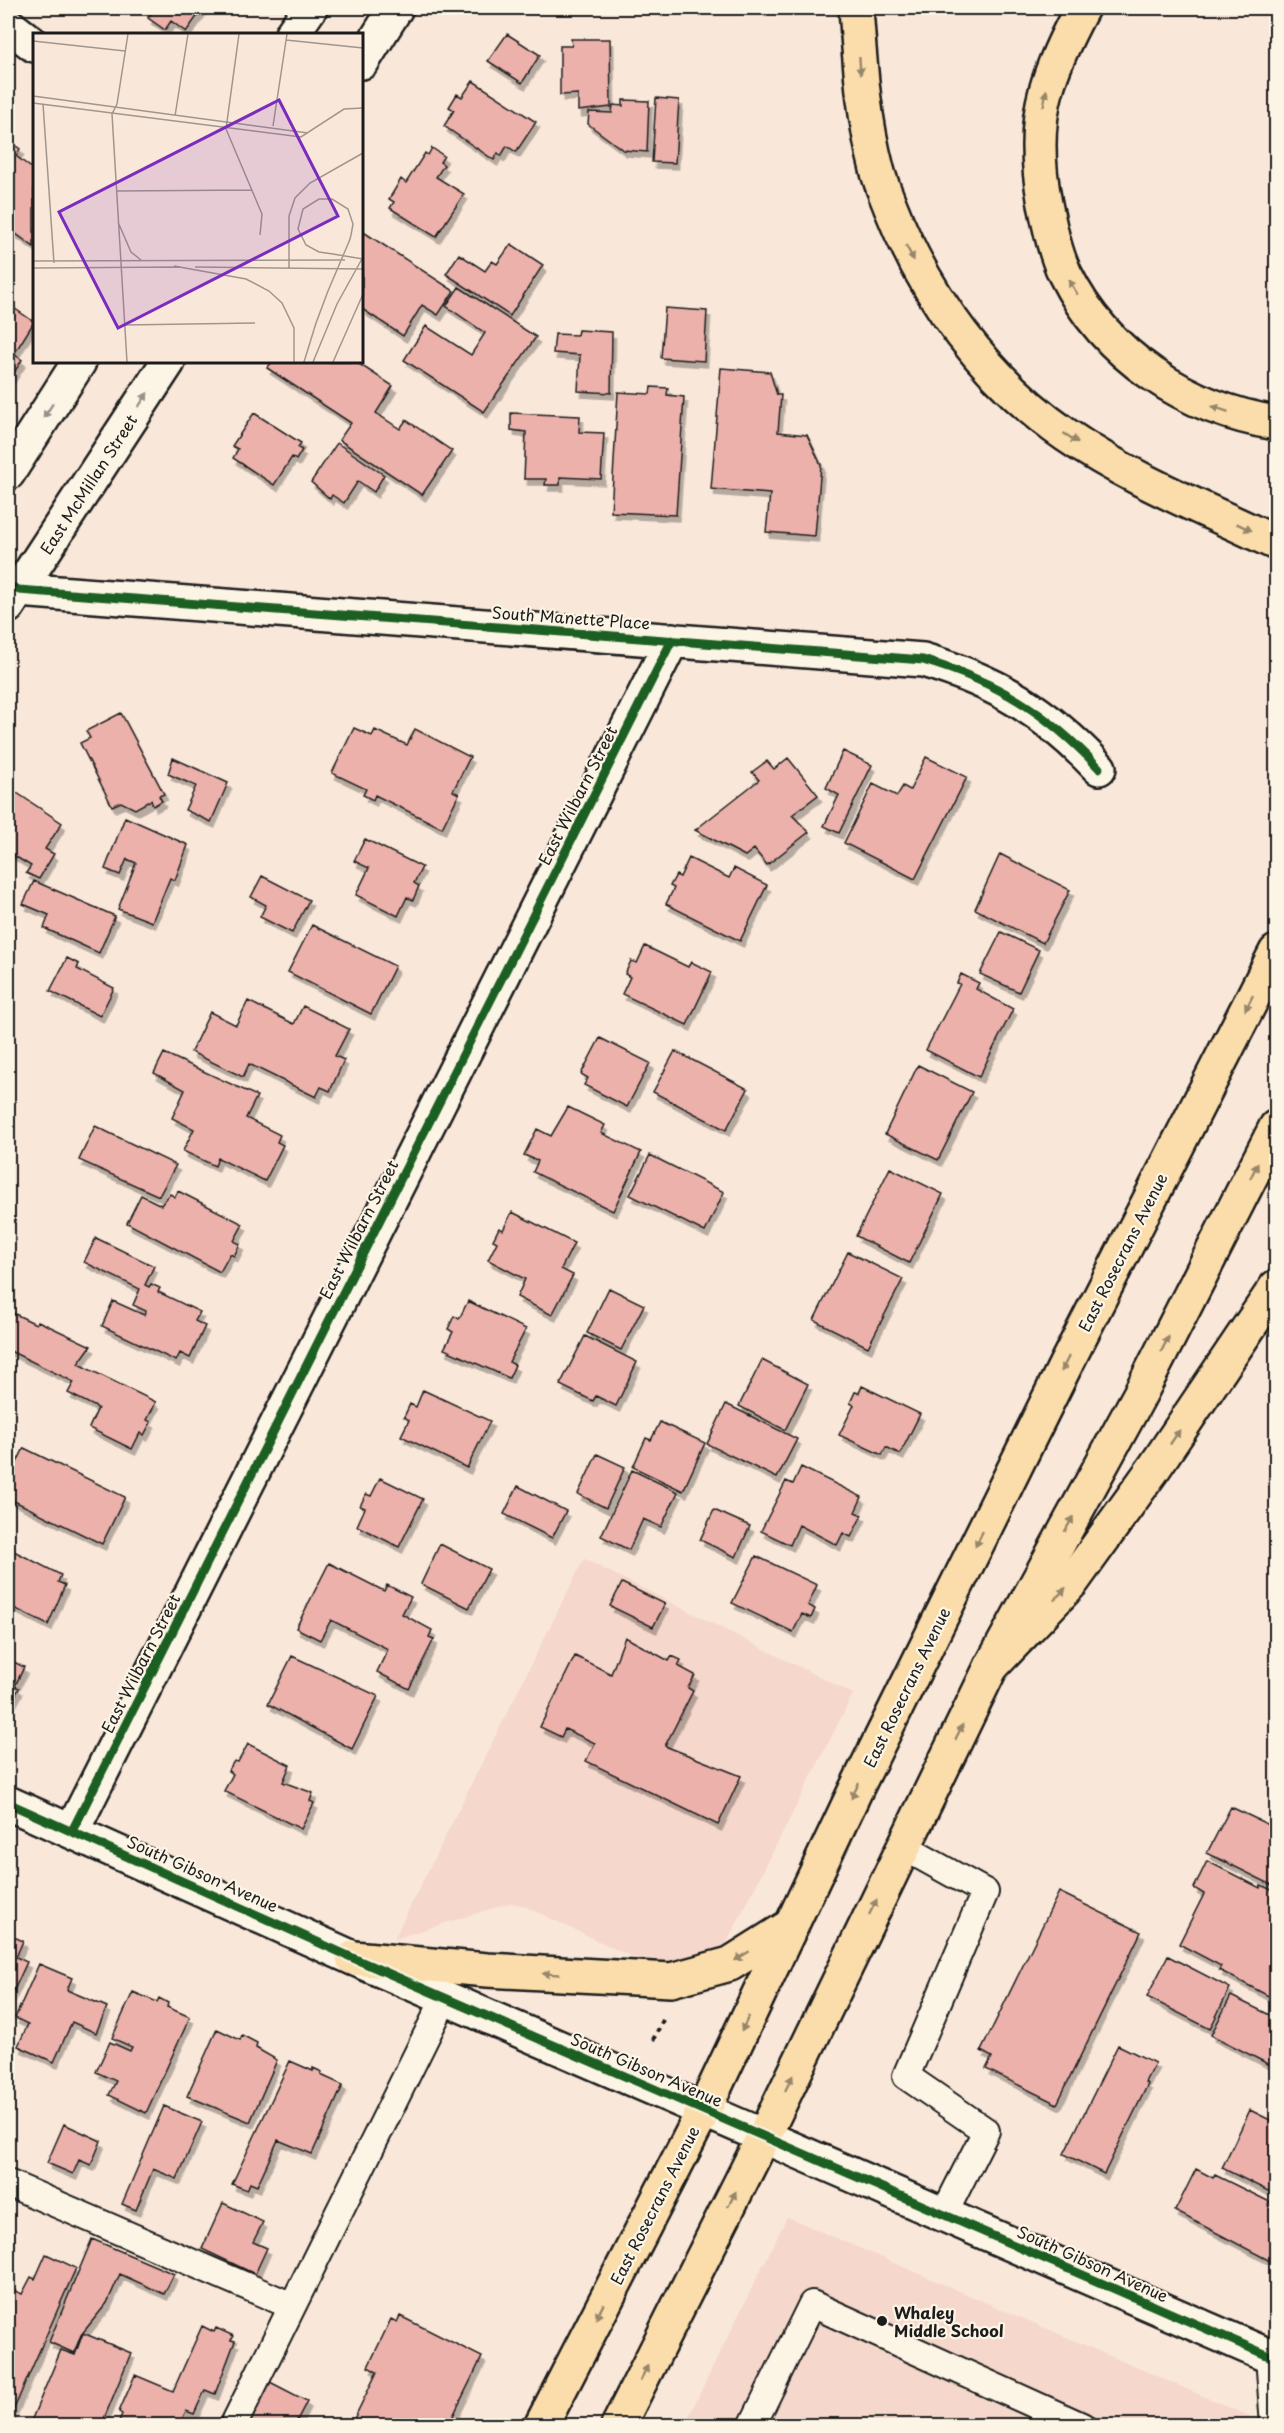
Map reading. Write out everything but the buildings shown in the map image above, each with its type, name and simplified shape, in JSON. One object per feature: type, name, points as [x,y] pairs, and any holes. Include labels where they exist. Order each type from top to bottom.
[{"type":"main road","points":[[856,8],[862,101],[877,172],[905,243],[934,296],[965,337],[1026,401],[1066,434],[1129,474],[1276,543]]},
{"type":"main road","points":[[1082,8],[1062,48],[1046,92],[1039,140],[1041,185],[1051,232],[1065,274],[1089,314],[1121,348],[1152,375],[1215,409],[1276,423]]},
{"type":"main road","name":"East Rosecrans Avenue","points":[[541,2426],[704,2110],[1061,1372],[1276,952]]},
{"type":"main road","points":[[618,2426],[764,2136],[902,1846],[991,1667],[1139,1396],[1276,1127]]},
{"type":"main road","points":[[991,1667],[1072,1582],[1154,1468],[1276,1287]]},
{"type":"main road","points":[[353,1958],[487,1970],[671,1980],[730,1964],[792,1926]]},
{"type":"street","points":[[293,33],[310,8]]},
{"type":"street","points":[[363,60],[396,8]]},
{"type":"street","points":[[8,25],[33,44]]},
{"type":"street","points":[[8,473],[78,363]]},
{"type":"street","name":"East McMillan Street","points":[[11,594],[167,363]]},
{"type":"street","name":"South Manette Place","points":[[11,594],[672,640],[923,660],[966,673],[1006,692],[1058,728],[1100,768]]},
{"type":"street","name":"East Wilbarn Street","points":[[72,1831],[672,640]]},
{"type":"street","name":"South Gibson Avenue","points":[[8,1803],[353,1958],[1273,2357]]},
{"type":"lane","points":[[902,1846],[985,1892],[906,2076],[986,2131],[944,2214]]},
{"type":"lane","points":[[233,2426],[445,1998]]},
{"type":"lane","points":[[8,2183],[292,2306]]},
{"type":"lane","points":[[752,2426],[812,2304],[1082,2426]]},
{"type":"lane","points":[[1273,2357],[1274,2426]]},
{"type":"shaded area","points":[[584,1559],[853,1694],[726,1944],[715,1956],[654,1967],[522,1905],[509,1903],[394,1939]]},
{"type":"shaded area","name":"Whaley Middle School","points":[[787,2217],[1270,2425],[684,2426]]},
{"type":"cycle path","points":[[8,585],[19,590],[923,660],[975,678],[1019,701],[1060,731],[1099,768]]},
{"type":"cycle path","points":[[72,1831],[672,640]]},
{"type":"cycle path","points":[[8,1803],[353,1958],[1276,2359]]},
{"type":"place","name":"Whaley Middle School","points":[[882,2321]]}]
